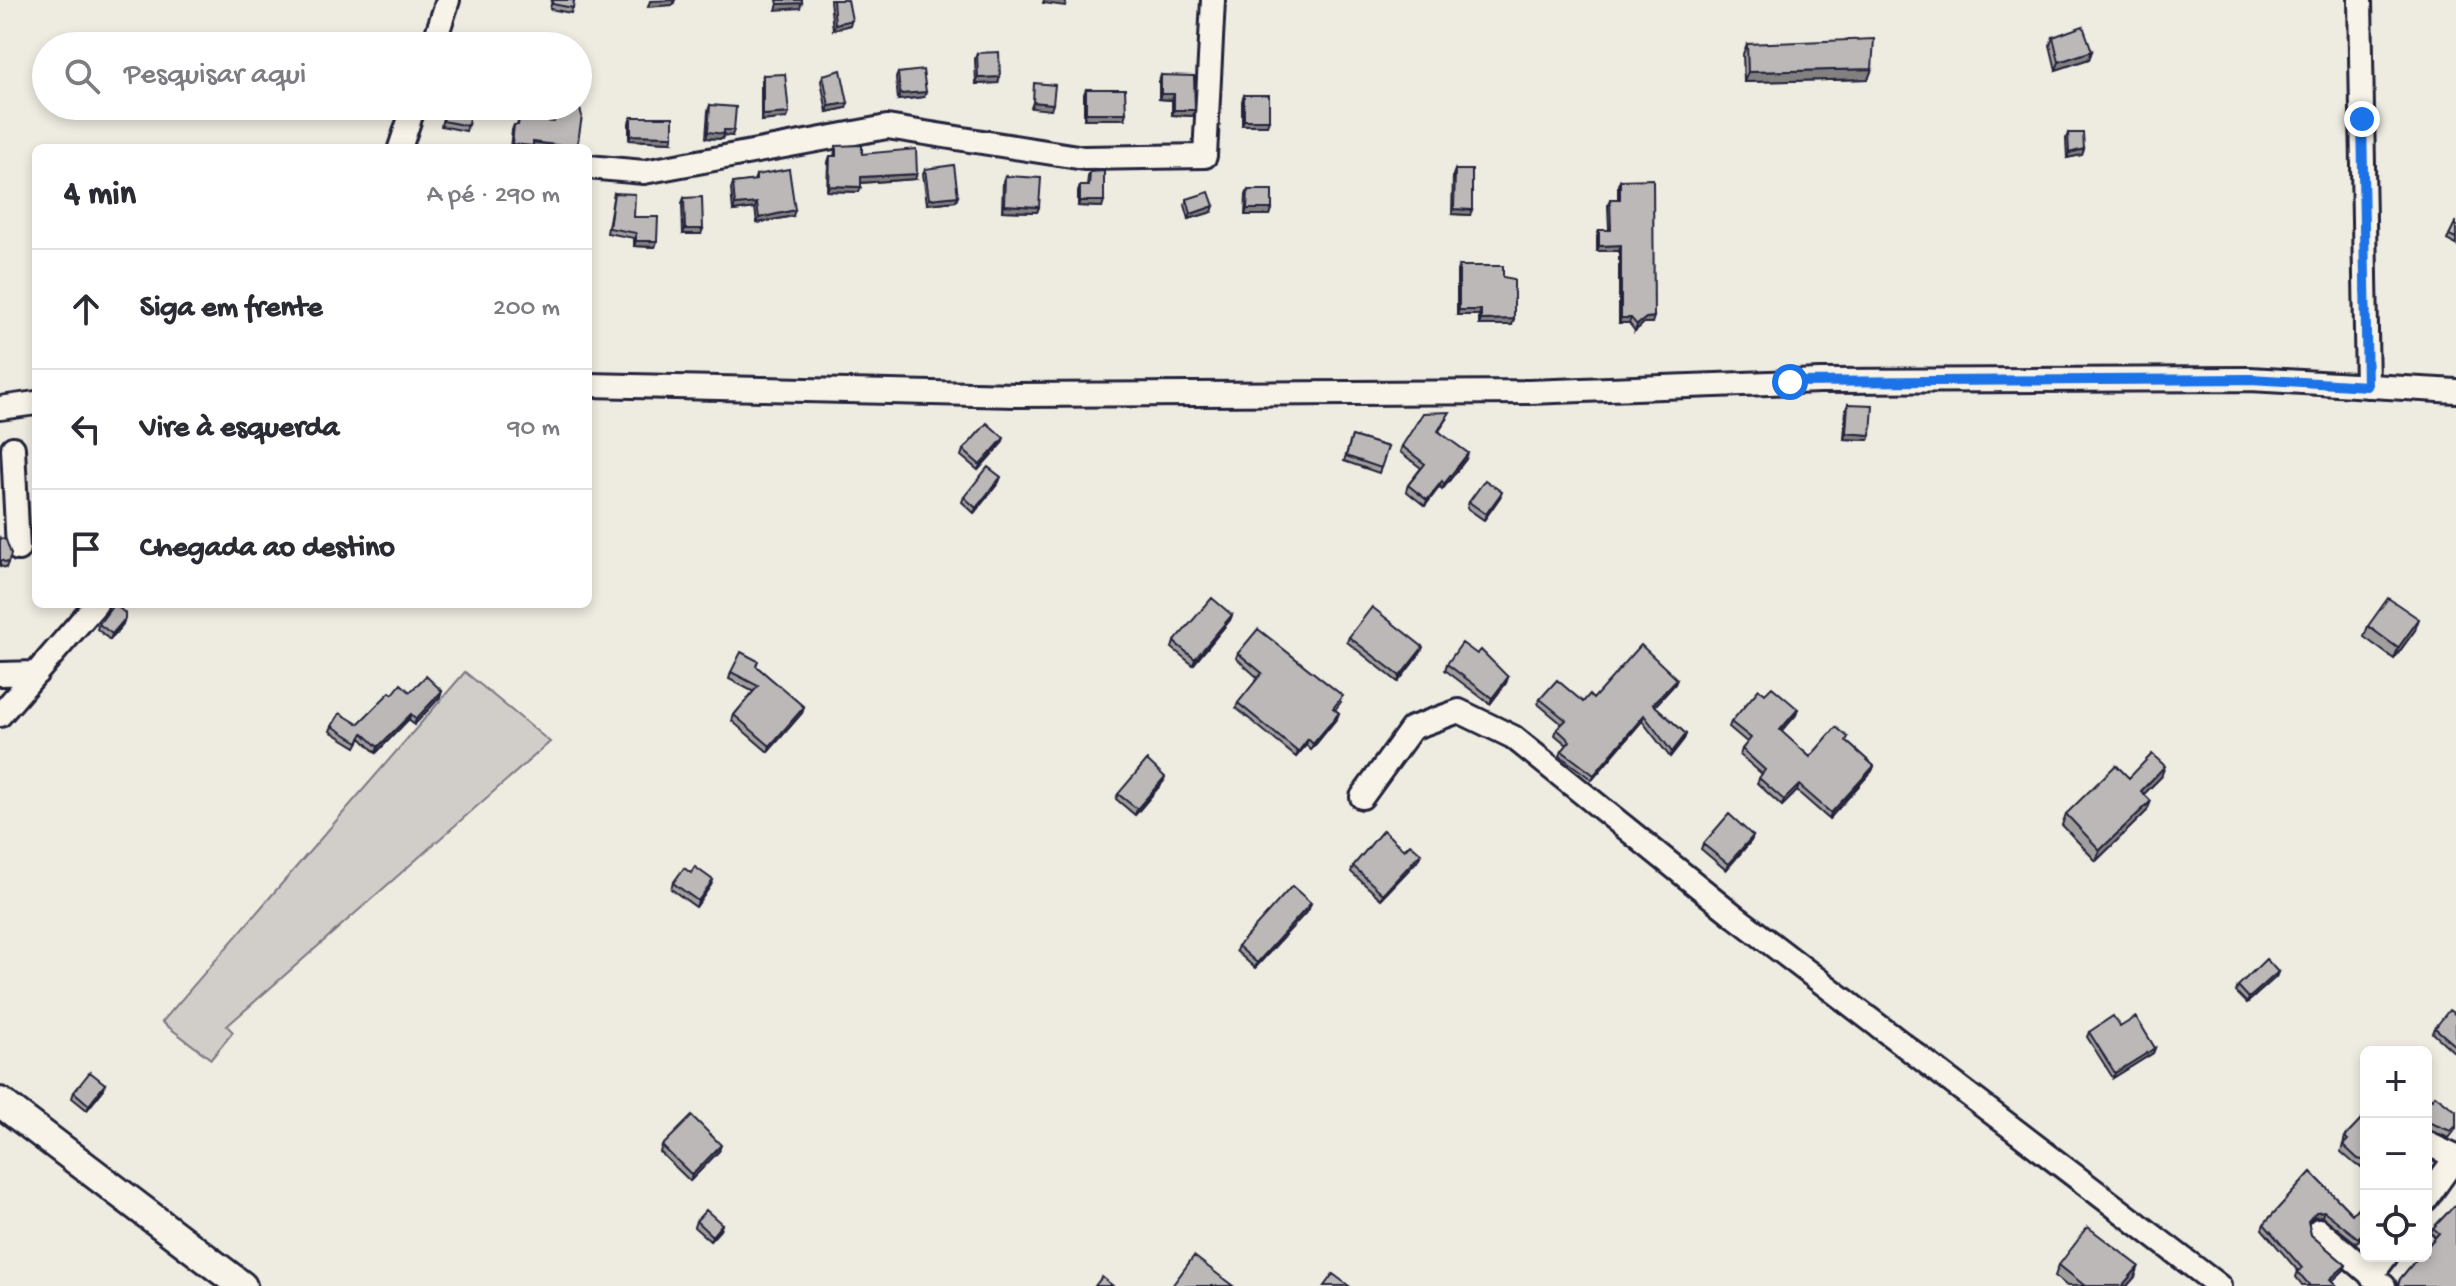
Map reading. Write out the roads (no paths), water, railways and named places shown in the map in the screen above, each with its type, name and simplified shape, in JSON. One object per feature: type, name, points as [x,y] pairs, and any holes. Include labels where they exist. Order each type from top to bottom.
[{"type":"street","points":[[438,32],[448,0]]},
{"type":"street","points":[[592,167],[644,172],[887,127],[1084,158],[1205,156],[1213,0]]},
{"type":"street","points":[[2360,0],[2367,386]]},
{"type":"street","points":[[401,144],[409,120]]},
{"type":"street","points":[[592,385],[1016,395],[1529,392],[1820,381],[2250,379],[2456,391]]},
{"type":"street","points":[[0,408],[32,404]]},
{"type":"street","points":[[18,549],[6,449],[32,445]]},
{"type":"street","points":[[0,715],[93,608]]},
{"type":"street","points":[[0,674],[37,673]]},
{"type":"street","points":[[1362,797],[1412,728],[1459,711],[1513,737],[1736,917],[2219,1286]]},
{"type":"street","points":[[0,1102],[242,1286]]},
{"type":"street","points":[[2432,1146],[2456,1157],[2432,1191]]},
{"type":"street","points":[[2319,1230],[2377,1281],[2384,1262]]}]
